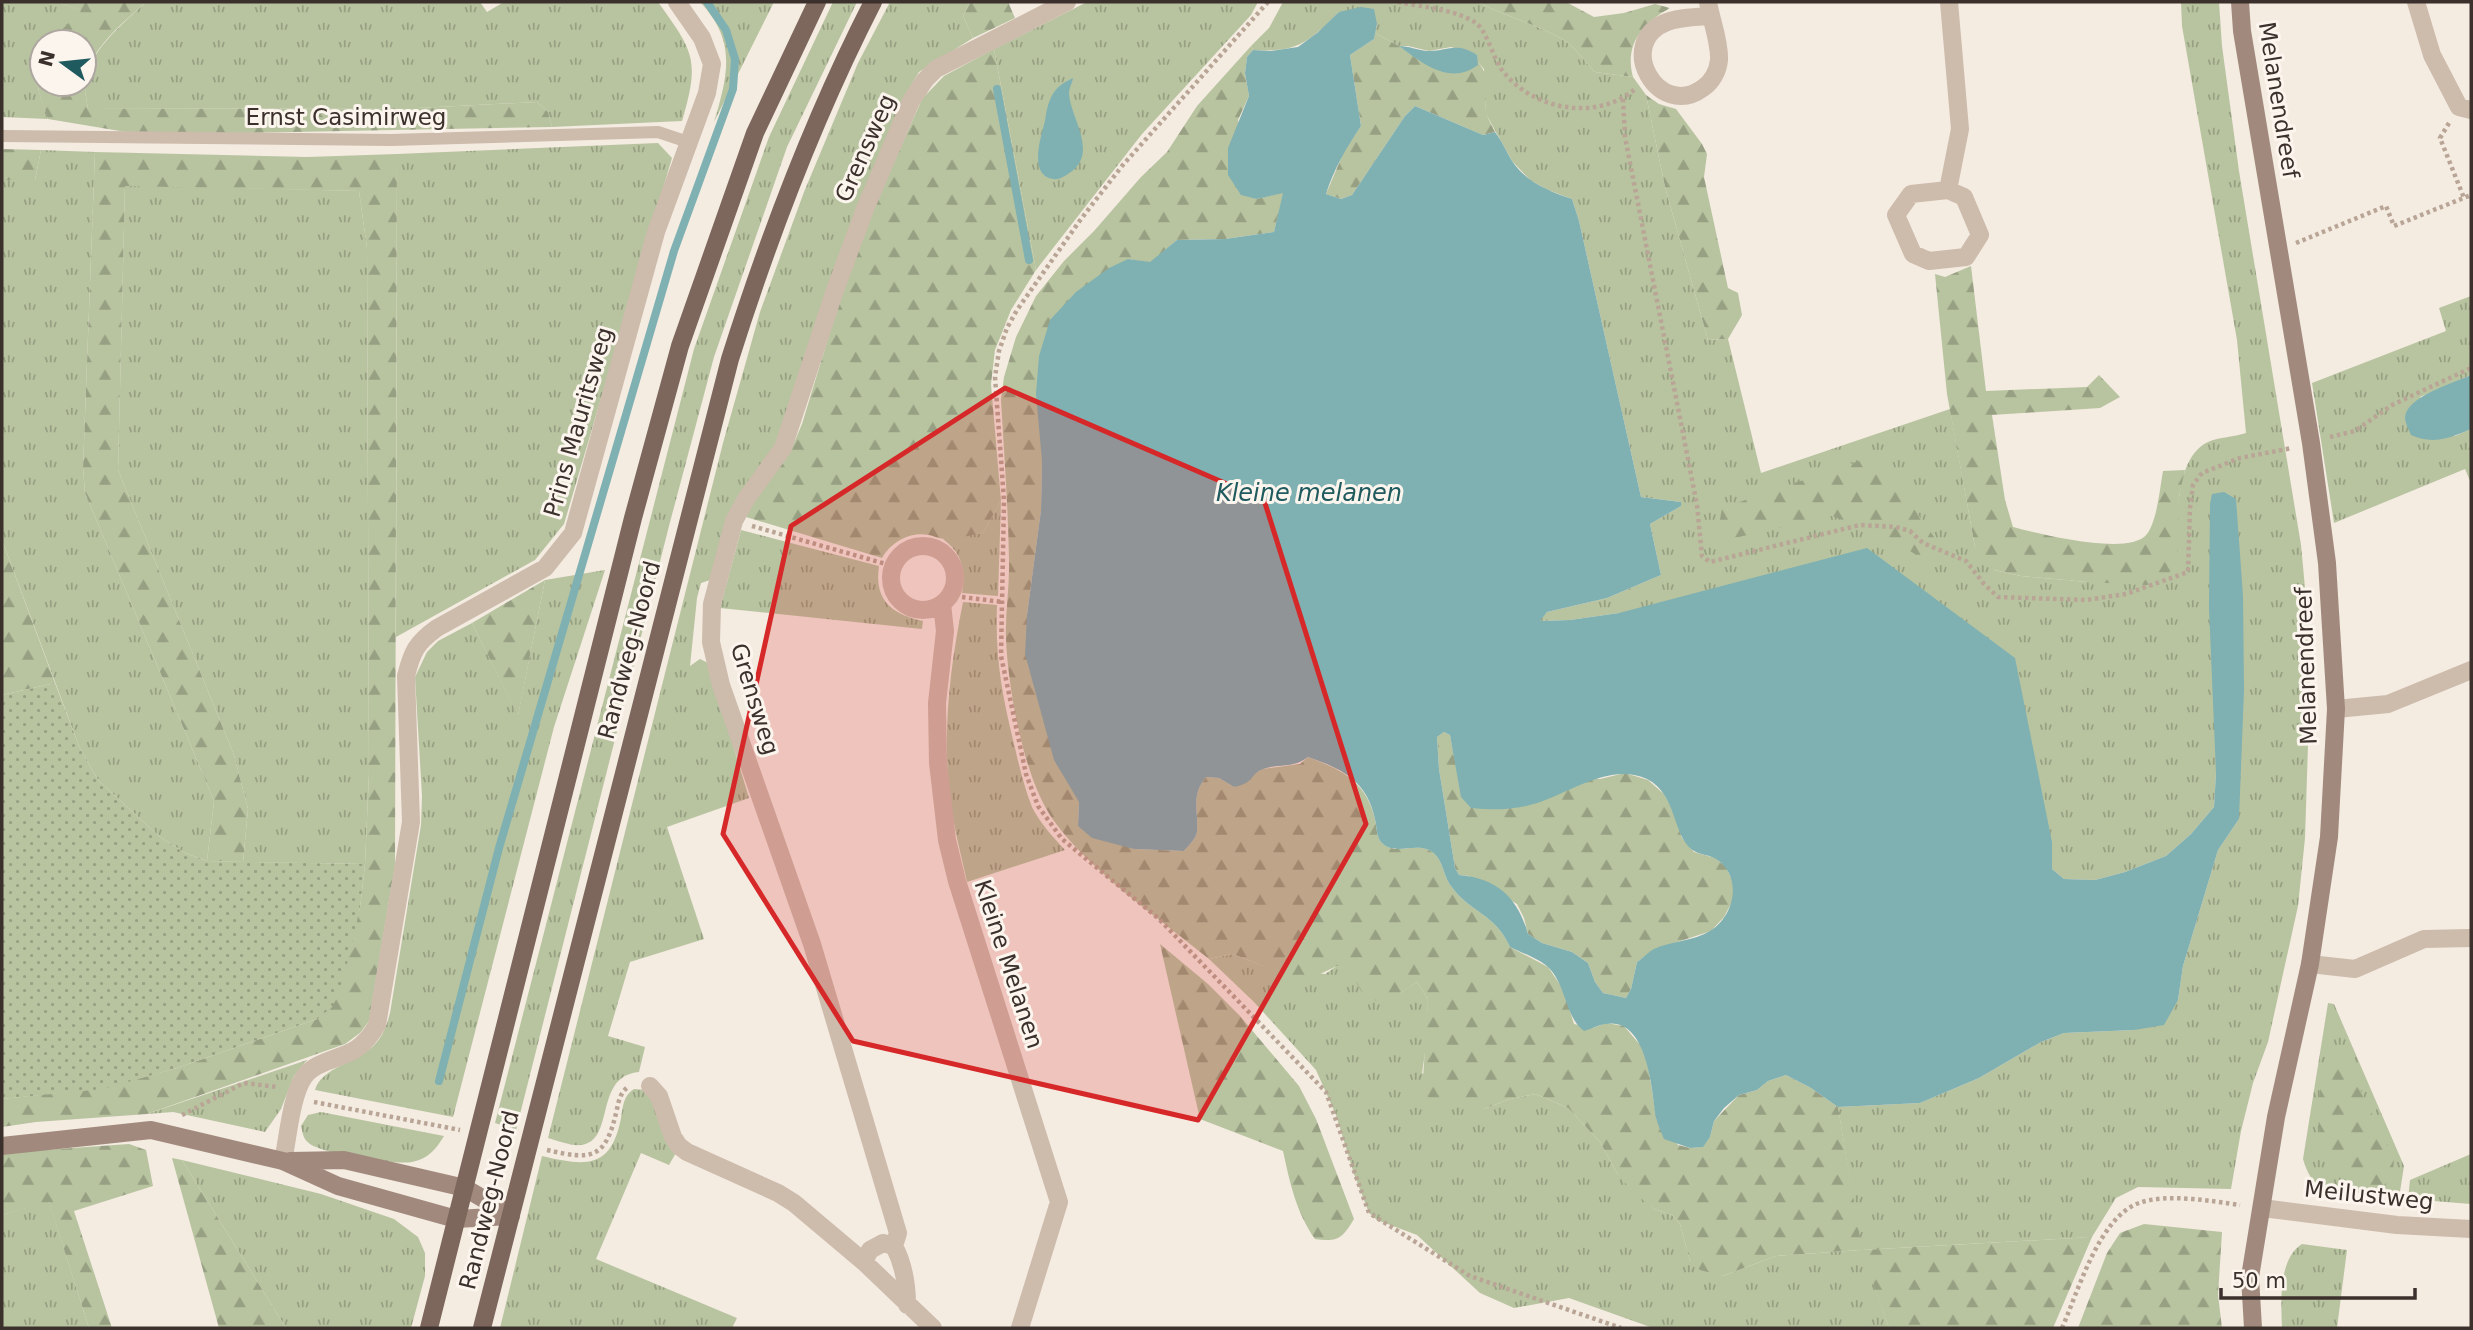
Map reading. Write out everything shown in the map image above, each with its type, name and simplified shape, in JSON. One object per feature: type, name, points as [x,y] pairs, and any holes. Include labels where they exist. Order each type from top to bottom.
[{"type":"main road","name":"Randweg-Noord","points":[[429,1328],[633,518],[680,346],[755,133],[817,2]]},
{"type":"main road","name":"Randweg-Noord","points":[[482,1328],[730,359],[765,251],[802,152],[873,2]]},
{"type":"street","name":"Prins Mauritsweg","points":[[297,1094],[304,1076],[356,1049],[369,1038],[377,1025],[411,822],[406,676],[411,655],[421,639],[437,628],[545,568],[573,533],[656,232],[707,93],[712,64],[702,38],[677,2]]},
{"type":"street","name":"Grensweg","points":[[907,1305],[902,1259],[894,1246],[898,1233],[812,944],[722,685],[711,642],[712,604],[734,522],[746,499],[783,448],[843,267],[911,101],[936,69],[1068,2]]},
{"type":"street","points":[[1948,190],[1959,129],[1949,2]]},
{"type":"street","name":"Melanendreef","points":[[2240,2],[2244,44],[2311,443],[2328,563],[2336,709],[2329,837],[2310,964],[2276,1117],[2250,1277],[2253,1328]]},
{"type":"street","points":[[2416,2],[2432,55],[2465,108]]},
{"type":"street","points":[[1709,9],[1718,48],[1719,61],[1715,74],[1709,84],[1686,95],[1674,95],[1662,90],[1652,83],[1645,72],[1644,47],[1649,36],[1658,26],[1669,21],[1709,9]]},
{"type":"street","points":[[1948,190],[1964,197],[1980,235],[1966,257],[1929,261],[1913,254],[1896,215],[1911,194],[1948,190]]},
{"type":"street","name":"Kleine Melanen","points":[[893,566],[909,549],[932,547],[942,552],[955,572],[955,584],[946,600],[937,703],[938,763],[947,839],[957,881],[1059,1202],[1020,1328]]},
{"type":"street","points":[[893,566],[892,586],[903,603],[922,610],[946,600]]},
{"type":"street","points":[[2336,709],[2388,704],[2471,670]]},
{"type":"street","points":[[2310,964],[2355,969],[2424,939],[2471,938]]},
{"type":"street","points":[[650,1086],[659,1096],[673,1137],[679,1146],[794,1203],[864,1262],[933,1328]]},
{"type":"street","points":[[283,1161],[297,1094]]},
{"type":"street","points":[[2,1146],[151,1130],[283,1161],[338,1186],[457,1219],[511,1216]]},
{"type":"street","points":[[283,1161],[344,1160],[465,1188],[511,1216]]},
{"type":"street","name":"Meilustweg","points":[[2262,1208],[2397,1225],[2471,1229]]},
{"type":"street","points":[[864,1262],[870,1250],[883,1243],[894,1246]]},
{"type":"lane","name":"Ernst Casimirweg","points":[[2,136],[391,140],[657,132],[688,142]]},
{"type":"path","points":[[1268,2],[1122,166],[1081,219],[1017,310],[999,351],[995,377],[1004,501],[1001,656],[1026,774],[1038,806],[1062,839],[1158,918],[1326,1092],[1369,1213],[1470,1276],[1621,1328]]},
{"type":"path","points":[[1398,2],[1459,15],[1478,24],[1501,69],[1515,85],[1530,95],[1570,109],[1589,110],[1623,99],[1625,137],[1697,505],[1702,556],[1710,562],[1860,525],[1896,527],[1910,531],[1923,543],[1966,561],[1998,597],[2087,600],[2126,594],[2188,572],[2193,485],[2202,472],[2240,458],[2355,431],[2392,405],[2471,368]]},
{"type":"path","points":[[2464,198],[2440,138],[2465,108]]},
{"type":"path","points":[[2278,250],[2386,206],[2394,226],[2471,195]]},
{"type":"path","points":[[734,522],[893,566]]},
{"type":"path","points":[[946,600],[1002,602]]},
{"type":"path","points":[[151,1130],[244,1083],[477,1134]]},
{"type":"path","points":[[528,1145],[575,1157],[593,1153],[607,1143],[619,1097],[624,1090],[636,1083],[650,1086]]},
{"type":"path","points":[[2062,1328],[2099,1241],[2124,1210],[2140,1202],[2166,1199],[2200,1200],[2262,1208]]},
{"type":"highlighted area","points":[[1005,388],[1264,500],[1366,824],[1198,1120],[853,1041],[723,834],[791,526]]},
{"type":"green space","points":[[2,2],[58,2],[82,11],[64,28],[28,28],[28,98],[41,98],[48,119],[2,117]]},
{"type":"green space","points":[[58,2],[146,2],[98,50],[98,28],[63,28],[81,11]]},
{"type":"green space","points":[[146,2],[480,2],[487,12],[504,2],[658,2],[686,46],[692,70],[691,84],[682,121],[552,127],[548,112],[537,102],[418,108],[88,109],[86,98],[98,98],[98,51]]},
{"type":"green space","points":[[700,2],[774,2],[714,122],[723,89],[726,59],[720,31]]},
{"type":"green space","points":[[833,2],[857,2],[787,147],[714,357],[516,1130],[495,1123],[694,349],[769,137]]},
{"type":"green space","points":[[890,2],[970,2],[963,16],[973,38],[919,72],[904,97],[785,425],[710,580],[701,583],[690,666],[700,659],[708,663],[749,798],[667,827],[704,939],[630,962],[608,1036],[645,1047],[639,1072],[625,1076],[615,1085],[603,1121],[592,1141],[581,1145],[560,1142],[548,1138],[723,443],[760,312],[804,192],[858,63]]},
{"type":"green space","points":[[970,2],[1008,2],[1015,18],[973,38],[963,16]]},
{"type":"green space","points":[[1087,2],[1258,2],[1251,15],[1142,134],[1036,270],[994,49]]},
{"type":"green space","points":[[1283,2],[1478,2],[1564,40],[1595,72],[1633,77],[1646,95],[1665,187],[1708,340],[1728,339],[1761,473],[1950,409],[1975,547],[1994,570],[2021,576],[2087,582],[2177,560],[2179,495],[2188,463],[2197,450],[2208,442],[2246,433],[2237,340],[2182,26],[2181,2],[2219,2],[2222,46],[2239,171],[2301,545],[2311,652],[2305,838],[2298,906],[2268,1042],[2253,1083],[2241,1131],[2231,1189],[2138,1187],[2116,1198],[2092,1237],[1862,1250],[1889,1328],[1653,1328],[1569,1298],[1514,1308],[1480,1293],[1417,1235],[1377,1220],[1369,1213],[1336,1115],[1316,1070],[1254,1002],[1209,959],[1233,954],[1263,966],[1325,974],[1337,966],[1350,969],[1365,995],[1400,993],[1417,982],[1428,999],[1427,1039],[1422,1073],[1484,1109],[1510,1099],[1536,1094],[1568,1108],[1600,1142],[1617,1173],[1654,1209],[1672,1215],[1680,1224],[1690,1261],[1723,1276],[1776,1256],[1861,1250],[1838,1107],[1920,1103],[1979,1078],[2041,1042],[2064,1033],[2134,1030],[2178,1000],[2183,966],[2218,850],[2239,819],[2216,773],[2214,807],[2191,834],[2166,856],[2095,880],[2064,879],[2052,869],[2052,842],[1619,613],[1539,621],[1547,612],[1607,598],[1661,575],[1650,524],[1681,506],[1681,502],[1641,497],[1572,199],[1530,180],[1512,161],[1486,114],[1484,69],[1477,61],[1477,55],[1451,47],[1429,51],[1399,46],[1375,33],[1377,24],[1339,12],[1310,38],[1292,47],[1281,50],[1253,50],[1251,46],[1269,28]]},
{"type":"green space","points":[[1478,2],[1566,2],[1594,17],[1624,13],[1655,4],[1670,8],[1652,20],[1638,36],[1631,54],[1633,77],[1595,72],[1564,40]]},
{"type":"green space","points":[[1375,33],[1420,61],[1477,61],[1485,73],[1486,111],[1495,132],[1483,135],[1415,106],[1405,116],[1352,195],[1341,199],[1326,194],[1345,149],[1361,126],[1350,55],[1374,39]]},
{"type":"green space","points":[[1251,46],[1253,50],[1247,57],[1245,73],[1249,96],[1238,120],[1257,199],[1284,192],[1274,232],[1225,239],[1177,240],[1150,263],[1128,259],[1042,461],[1041,510],[1027,615],[1079,802],[1078,826],[1134,849],[1184,851],[1196,835],[1198,791],[1206,777],[1219,778],[1234,787],[1262,769],[1300,764],[1308,757],[1342,772],[1366,795],[1378,836],[1383,844],[1394,849],[1423,848],[1434,853],[1458,895],[1497,927],[1510,947],[1548,967],[1563,989],[1574,1024],[1593,1028],[1606,1023],[1624,1026],[1641,1046],[1647,1060],[1657,1121],[1678,1145],[1702,1147],[1710,1137],[1714,1121],[1739,1095],[1757,1090],[1768,1081],[1786,1075],[1838,1107],[1862,1250],[2092,1237],[2053,1328],[1889,1328],[1861,1250],[1776,1256],[1723,1276],[1700,1270],[1690,1261],[1680,1224],[1672,1215],[1654,1209],[1633,1192],[1617,1173],[1600,1142],[1568,1108],[1536,1094],[1510,1099],[1484,1109],[1422,1095],[1428,999],[1417,982],[1392,997],[1377,1000],[1364,995],[1350,970],[1337,966],[1299,984],[1271,977],[1263,966],[1233,954],[1209,959],[1106,877],[1054,821],[1043,803],[1026,759],[1014,708],[1007,659],[1009,559],[1001,399],[1004,377],[1016,337],[1036,296],[1064,261],[1167,152],[1197,106]]},
{"type":"green space","points":[[994,49],[1036,270],[1011,310],[995,350],[991,384],[1001,501],[983,533],[950,539],[922,534],[908,536],[896,543],[882,558],[746,517],[754,500],[791,450],[802,424],[841,296],[872,212],[922,99],[944,76]]},
{"type":"green space","points":[[1646,95],[1659,104],[1676,109],[1707,154],[1704,177],[1728,288],[1738,293],[1742,315],[1728,339],[1708,340],[1665,187]]},
{"type":"green space","points":[[41,98],[86,98],[88,109],[418,108],[537,102],[548,112],[552,127],[144,135],[48,119]]},
{"type":"green space","points":[[658,143],[672,158],[564,524],[535,560],[396,637],[397,154]]},
{"type":"green space","points":[[2,149],[41,150],[35,180],[2,180]]},
{"type":"green space","points":[[41,150],[95,152],[83,468],[85,493],[214,801],[207,861],[185,853],[160,837],[98,780],[79,746],[2,540],[2,180],[35,180]]},
{"type":"green space","points":[[95,152],[307,157],[397,154],[395,865],[369,1021],[360,1033],[345,1044],[147,1114],[2,1127],[2,1099],[103,1088],[177,1068],[317,1019],[360,908],[365,864],[369,773],[367,248],[359,191],[125,186],[118,470],[234,755],[248,809],[243,862],[207,861],[214,801],[85,493],[83,468]]},
{"type":"green space","points":[[125,185],[359,191],[367,248],[369,773],[365,864],[243,862],[248,809],[234,755],[118,470]]},
{"type":"green space","points":[[1971,266],[1986,391],[2087,387],[2099,375],[2120,397],[2100,408],[1992,415],[2005,500],[2013,527],[2083,542],[2123,544],[2137,541],[2147,534],[2153,521],[2163,471],[2185,470],[2179,496],[2177,560],[2167,577],[2147,585],[2087,582],[2021,576],[1983,565],[1975,547],[1947,394],[1935,274],[1945,277]]},
{"type":"green space","points":[[2471,296],[2471,375],[2420,397],[2455,436],[2471,429],[2471,483],[2465,469],[2334,523],[2312,383],[2446,331],[2439,308]]},
{"type":"green space","points":[[1865,459],[1903,493],[1934,537],[1925,560],[1888,538],[1832,516],[1716,542],[1722,508]]},
{"type":"green space","points":[[1001,501],[998,596],[962,593],[961,563],[955,550],[943,539],[983,533]]},
{"type":"green space","points":[[741,530],[879,566],[879,588],[887,604],[902,614],[923,621],[922,629],[720,608]]},
{"type":"green space","points":[[2,540],[55,683],[2,695]]},
{"type":"green space","points":[[605,570],[554,727],[453,1117],[315,1090],[325,1076],[376,1043],[390,1013],[421,825],[422,796],[415,677],[427,652],[438,641],[472,623],[518,715],[545,580]]},
{"type":"green space","points":[[545,580],[518,716],[472,623]]},
{"type":"green space","points":[[963,602],[997,605],[1000,676],[1022,776],[1035,813],[1065,850],[967,882],[952,813],[947,760],[950,681]]},
{"type":"green space","points":[[55,683],[79,746],[98,780],[160,837],[185,853],[207,861],[365,864],[360,908],[341,990],[332,1007],[317,1019],[177,1068],[103,1089],[2,1099],[2,695]]},
{"type":"green space","points":[[1444,732],[1450,735],[1456,765],[1600,779],[1625,773],[1648,780],[1664,794],[1674,811],[1682,838],[1694,852],[1715,858],[1726,867],[1733,882],[1734,898],[1724,917],[1711,931],[1653,950],[1637,962],[1631,989],[1626,998],[1603,993],[1595,982],[1588,963],[1572,952],[1542,943],[1528,934],[1517,904],[1469,876],[1459,875],[1455,868],[1439,769],[1437,737]]},
{"type":"green space","points":[[1160,944],[1208,984],[1240,1016],[1299,1086],[1316,1119],[1354,1219],[1339,1238],[1315,1239],[1308,1229],[1298,1208],[1283,1151],[1200,1119]]},
{"type":"green space","points":[[2328,1003],[2334,1004],[2404,1166],[2399,1198],[2324,1189],[2308,1173],[2303,1159]]},
{"type":"green space","points":[[307,1060],[294,1076],[281,1109],[265,1132],[173,1112],[147,1114]]},
{"type":"green space","points":[[2323,1067],[2337,1067],[2352,1073],[2394,1159],[2392,1182],[2380,1185],[2357,1183],[2334,1163],[2326,1151],[2321,1138],[2318,1111]]},
{"type":"green space","points":[[634,1089],[645,1090],[652,1096],[677,1151],[669,1165],[641,1153],[596,1259],[737,1318],[732,1328],[500,1328],[542,1156],[583,1162],[603,1156],[616,1135],[626,1098]]},
{"type":"green space","points":[[321,1112],[444,1136],[431,1153],[412,1162],[390,1162],[344,1155],[318,1148],[305,1138],[301,1126],[308,1115]]},
{"type":"green space","points":[[129,1144],[146,1150],[153,1186],[74,1211],[112,1328],[89,1328],[49,1202],[2,1215],[2,1153]]},
{"type":"green space","points":[[2471,1154],[2471,1204],[2408,1199],[2410,1180]]},
{"type":"green space","points":[[172,1158],[182,1160],[286,1328],[219,1328]]},
{"type":"green space","points":[[182,1160],[321,1194],[394,1219],[418,1237],[425,1253],[425,1276],[411,1328],[286,1328]]},
{"type":"green space","points":[[49,1201],[89,1328],[2,1328],[2,1215]]},
{"type":"green space","points":[[2144,1224],[2222,1232],[2218,1295],[2222,1328],[2078,1328],[2107,1253],[2120,1233]]},
{"type":"green space","points":[[2302,1244],[2347,1250],[2337,1328],[2282,1328],[2285,1270],[2294,1251]]},
{"type":"water","name":"Kleine melanen","points":[[1361,7],[1374,9],[1377,24],[1374,39],[1350,55],[1361,126],[1341,159],[1326,194],[1341,199],[1352,195],[1405,116],[1415,106],[1483,135],[1495,132],[1512,161],[1524,175],[1547,189],[1572,199],[1641,497],[1681,502],[1681,506],[1650,524],[1661,575],[1607,598],[1547,612],[1540,621],[1619,613],[1867,548],[2015,658],[2052,842],[2052,869],[2064,879],[2095,880],[2166,856],[2191,834],[2214,807],[2216,773],[2209,608],[2210,504],[2212,494],[2224,492],[2236,499],[2243,596],[2244,690],[2239,819],[2218,850],[2183,966],[2178,1000],[2164,1025],[2134,1030],[2064,1033],[2041,1042],[1979,1078],[1920,1103],[1838,1107],[1786,1075],[1768,1081],[1757,1090],[1739,1095],[1714,1121],[1710,1137],[1703,1147],[1690,1148],[1664,1139],[1656,1118],[1645,1058],[1631,1032],[1619,1025],[1605,1024],[1584,1031],[1573,1018],[1549,968],[1510,947],[1490,920],[1458,895],[1434,853],[1423,848],[1394,849],[1383,844],[1378,836],[1366,795],[1352,778],[1332,766],[1308,757],[1297,763],[1263,769],[1246,783],[1234,787],[1219,778],[1206,777],[1198,791],[1196,835],[1184,851],[1134,849],[1092,838],[1078,826],[1079,802],[1054,760],[1025,654],[1027,615],[1041,510],[1042,461],[1036,394],[1039,356],[1050,320],[1076,292],[1109,268],[1128,259],[1150,262],[1177,240],[1225,239],[1274,232],[1283,193],[1257,199],[1241,195],[1228,175],[1228,148],[1249,96],[1245,73],[1247,57],[1253,50],[1271,51],[1298,47],[1339,12]],"holes":[[[1444,732],[1450,735],[1461,797],[1471,808],[1500,809],[1530,805],[1588,782],[1618,774],[1647,779],[1665,796],[1688,846],[1725,866],[1733,885],[1730,906],[1725,916],[1710,931],[1654,949],[1637,962],[1631,989],[1626,998],[1603,993],[1595,982],[1588,963],[1572,952],[1542,943],[1528,934],[1518,910],[1504,892],[1484,880],[1459,875],[1455,868],[1439,769],[1437,737]]]},
{"type":"water","points":[[1399,46],[1427,51],[1463,49],[1477,55],[1478,65],[1468,71],[1447,73],[1427,65]]},
{"type":"water","points":[[1073,78],[1069,94],[1081,136],[1082,157],[1068,174],[1053,179],[1045,176],[1038,163],[1039,145],[1052,96],[1059,87]]},
{"type":"water","points":[[2471,375],[2471,429],[2434,440],[2411,435],[2405,419],[2412,404],[2431,392]]},
{"type":"waterway","points":[[439,1081],[499,848],[674,251],[733,89],[735,59],[726,30],[707,2]]},
{"type":"waterway","points":[[997,89],[1029,260]]}]
